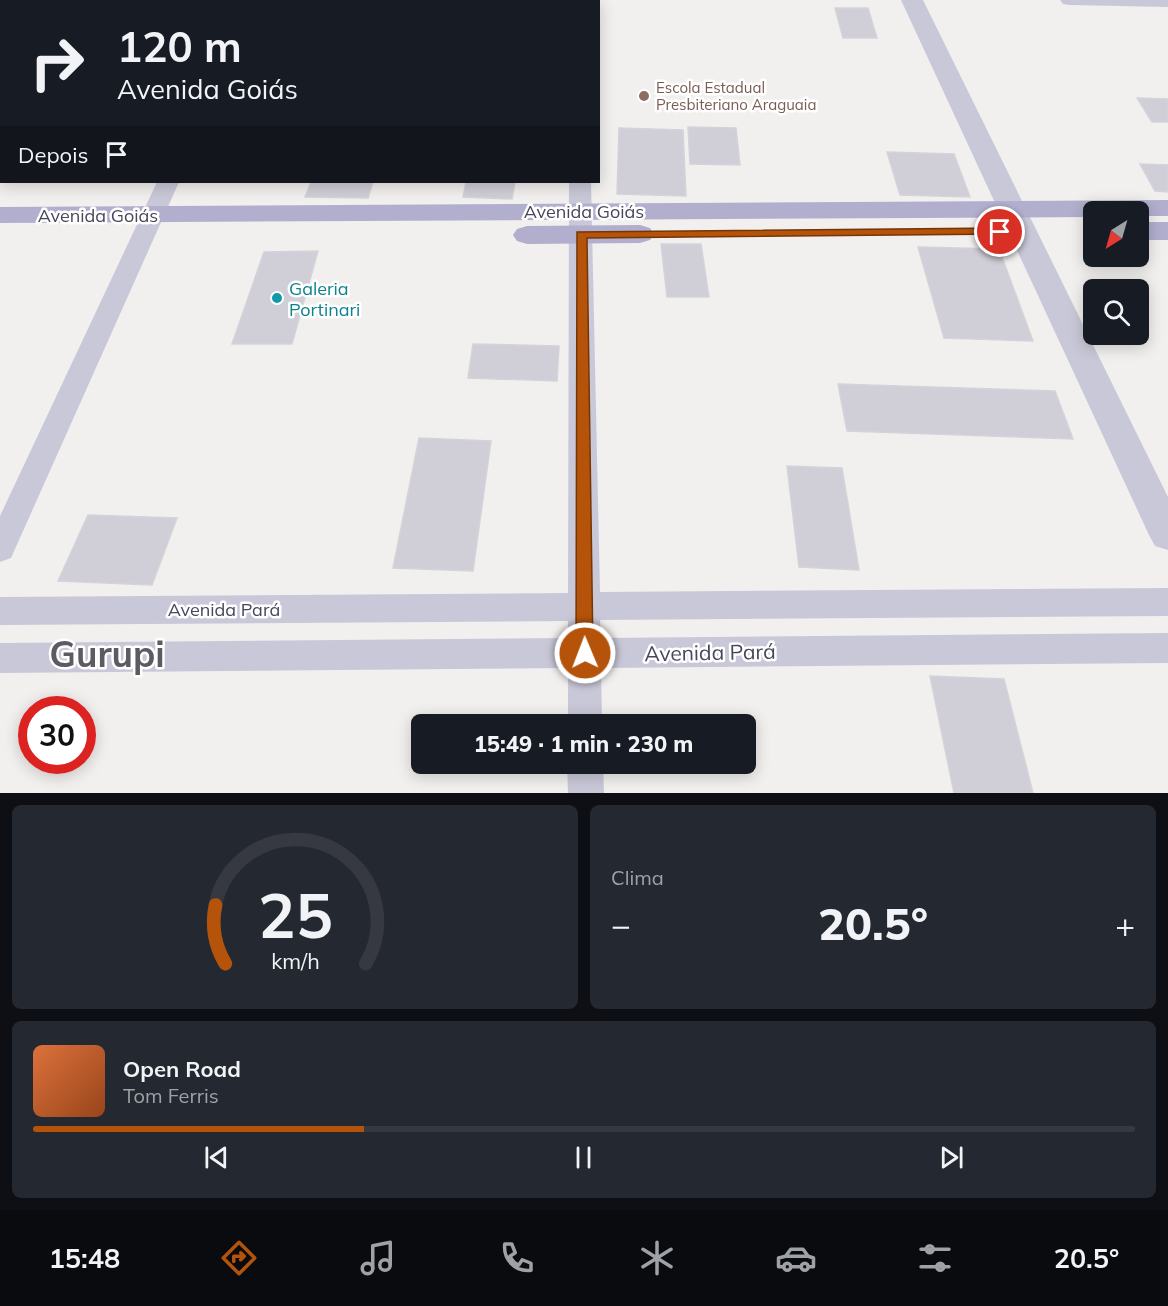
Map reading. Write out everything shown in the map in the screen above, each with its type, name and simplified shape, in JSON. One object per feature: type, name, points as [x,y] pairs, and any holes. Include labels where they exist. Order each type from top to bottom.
[{"type":"main road","name":"Avenida Goiás","points":[[0,238],[148,226],[1018,220],[1168,208]]},
{"type":"main road","name":"Avenida Goiás","points":[[0,215],[148,226]]},
{"type":"main road","name":"Avenida Goiás","points":[[1018,220],[1083,229]]},
{"type":"main road","points":[[1149,231],[1168,231]]},
{"type":"street","points":[[912,0],[1168,535]]},
{"type":"street","points":[[1069,0],[1168,2]]},
{"type":"street","points":[[0,549],[168,183]]},
{"type":"street","points":[[580,183],[585,714]]},
{"type":"street","name":"Avenida Pará","points":[[0,611],[1168,602]]},
{"type":"street","name":"Avenida Pará","points":[[0,658],[1168,648]]},
{"type":"street","points":[[585,774],[586,793]]},
{"type":"building","points":[[835,8],[868,8],[877,38],[843,38]]},
{"type":"building","points":[[1137,98],[1168,99],[1168,122],[1152,122]]},
{"type":"building","points":[[688,127],[736,128],[740,165],[690,164]]},
{"type":"building","points":[[619,128],[683,130],[686,196],[617,194]]},
{"type":"building","points":[[887,152],[954,154],[970,197],[900,195]]},
{"type":"building","points":[[1140,164],[1168,165],[1168,192],[1155,191]]},
{"type":"building","points":[[311,183],[373,183],[368,198],[305,197]]},
{"type":"building","points":[[466,183],[515,183],[512,199],[463,197]]},
{"type":"building","points":[[661,244],[701,244],[709,297],[667,297]]},
{"type":"building","points":[[918,247],[999,249],[1033,341],[944,338]]},
{"type":"building","name":"Galeria Portinari","points":[[318,251],[292,344],[232,344],[264,252]]},
{"type":"building","points":[[473,344],[559,346],[557,381],[468,378]]},
{"type":"building","points":[[838,384],[1055,391],[1073,439],[847,431]]},
{"type":"building","points":[[419,438],[491,441],[473,571],[393,568]]},
{"type":"building","points":[[787,466],[842,468],[859,570],[799,567]]},
{"type":"building","points":[[88,515],[177,518],[152,585],[58,581]]},
{"type":"building","points":[[930,676],[1004,679],[1033,793],[954,793]]},
{"type":"place","name":"Escola Estadual Presbiteriano Araguaia","points":[[644,96]]},
{"type":"place","name":"Galeria Portinari","points":[[277,298]]},
{"type":"district","name":"Gurupi","points":[[107,653]]},
{"type":"route","points":[[585,653],[581,234],[1000,232]]}]
